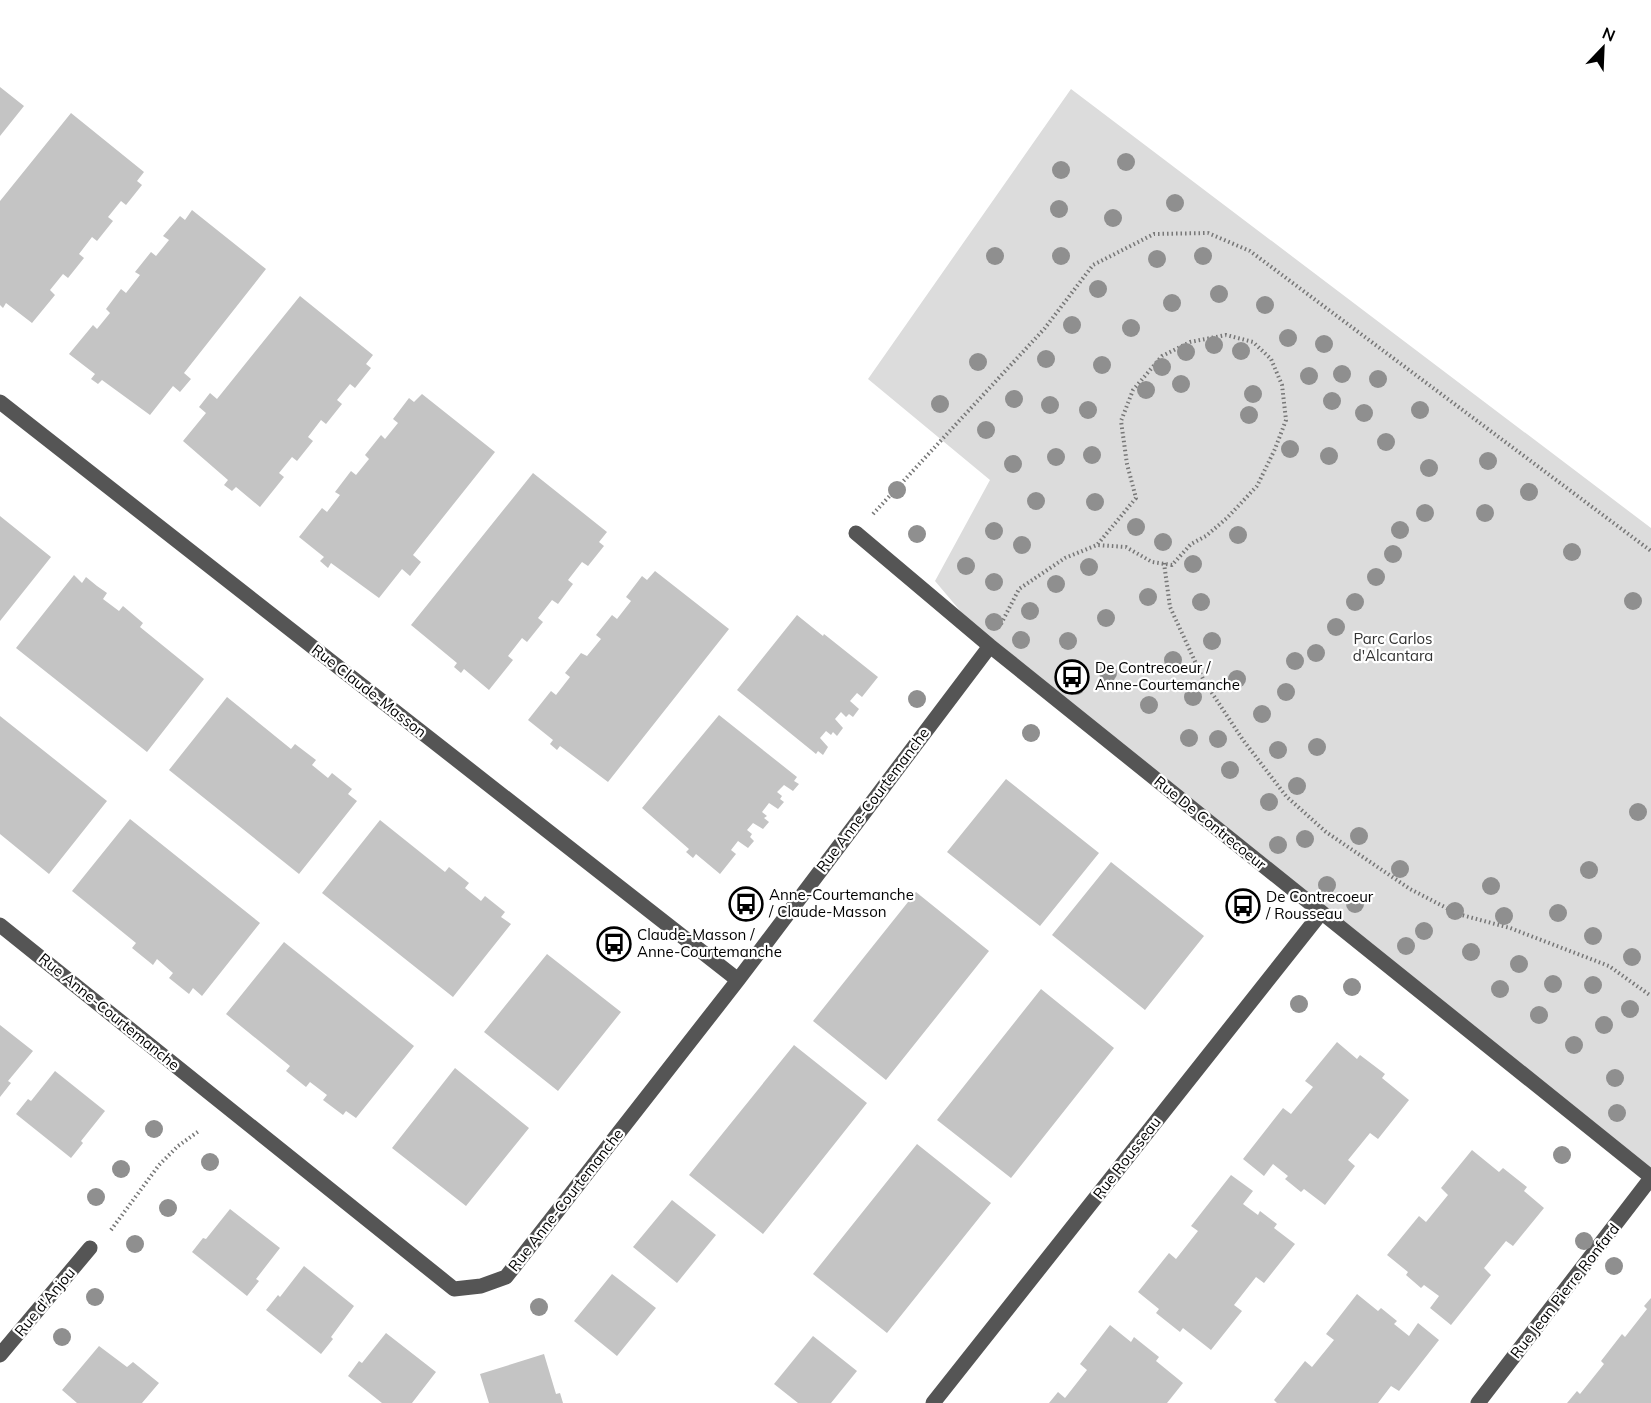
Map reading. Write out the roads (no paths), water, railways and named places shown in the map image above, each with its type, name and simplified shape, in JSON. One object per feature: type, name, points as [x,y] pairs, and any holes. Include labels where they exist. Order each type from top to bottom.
[{"type":"street","name":"Rue Claude-Masson","points":[[0,402],[738,980]]},
{"type":"street","name":"Rue De Contrecoeur","points":[[856,532],[990,646],[1651,1178]]},
{"type":"street","name":"Rue Anne-Courtemanche","points":[[0,925],[454,1289],[481,1286],[506,1276],[738,980],[990,646]]},
{"type":"street","name":"Rue Rousseau","points":[[933,1403],[1321,913]]},
{"type":"street","name":"Rue Jean Pierre Ronfard","points":[[1478,1403],[1651,1178]]},
{"type":"street","name":"Rue d'Anjou","points":[[0,1355],[90,1248]]},
{"type":"place","name":"De Contrecoeur / Anne-Courtemanche","points":[[1072,677]]},
{"type":"place","name":"Anne-Courtemanche / Claude-Masson","points":[[746,904]]},
{"type":"place","name":"De Contrecoeur / Rousseau","points":[[1243,906]]},
{"type":"place","name":"Claude-Masson / Anne-Courtemanche","points":[[614,944]]},
{"type":"park label","name":"Parc Carlos d'Alcantara","points":[[1393,648]]}]
